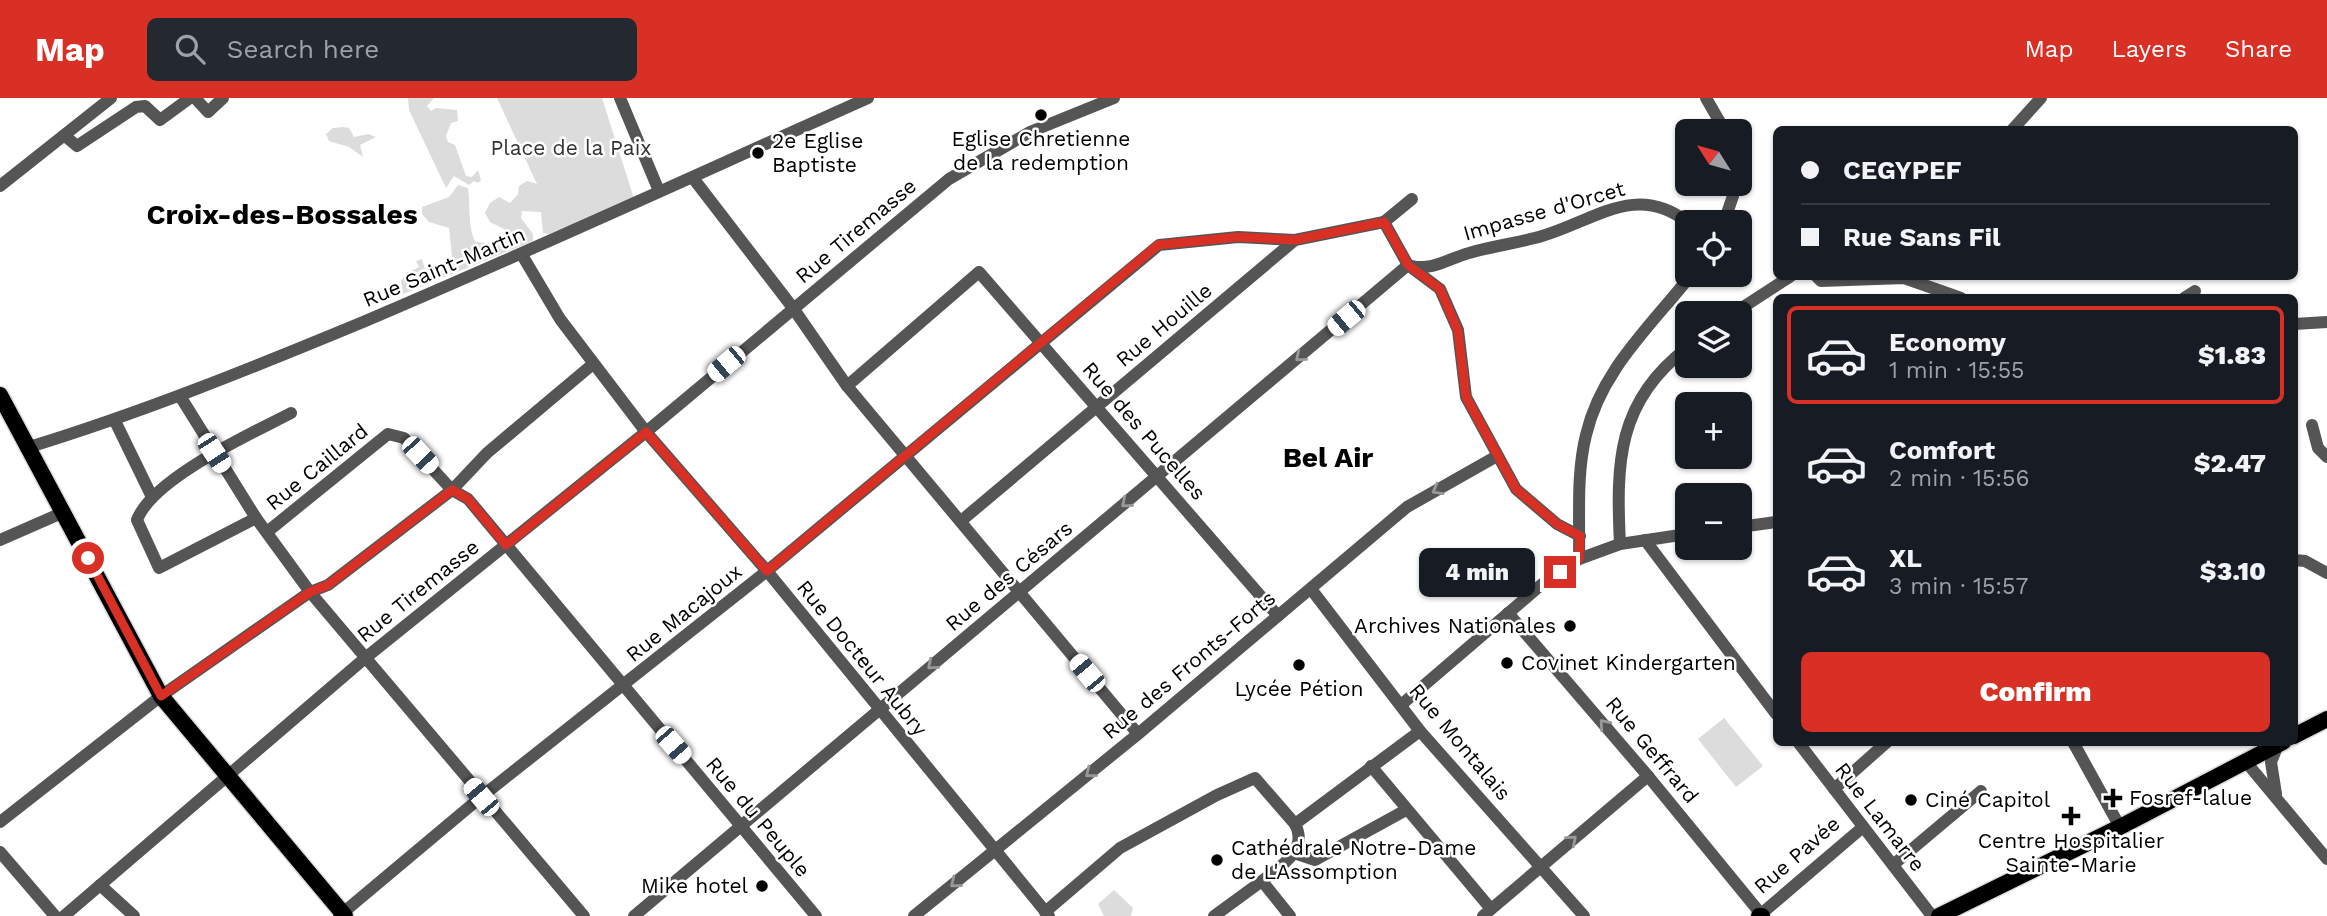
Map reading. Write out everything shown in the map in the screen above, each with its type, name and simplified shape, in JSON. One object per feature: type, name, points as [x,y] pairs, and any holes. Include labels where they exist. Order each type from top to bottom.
[{"type":"main road","points":[[0,395],[161,696],[342,915]]},
{"type":"main road","points":[[2298,734],[2327,719]]},
{"type":"main road","points":[[1939,916],[2120,827],[2275,746]]},
{"type":"street","points":[[0,186],[111,98]]},
{"type":"street","points":[[65,136],[77,146],[136,107],[145,106],[160,120],[193,98],[208,112],[223,98]]},
{"type":"street","points":[[620,98],[659,191]]},
{"type":"street","name":"Rue Saint-Martin","points":[[26,448],[115,421],[180,396],[522,255],[868,98]]},
{"type":"street","name":"Rue Tiremasse","points":[[64,916],[225,775],[364,659],[646,432],[949,179],[1030,132],[1114,98]]},
{"type":"street","points":[[1706,98],[1718,119]]},
{"type":"street","points":[[2015,126],[2041,98]]},
{"type":"street","points":[[693,177],[793,308],[847,386],[1138,734]]},
{"type":"street","points":[[1412,199],[1384,222],[1408,265],[1433,282],[1452,313],[1460,341],[1462,385],[1497,456],[1516,489],[1525,498],[1557,524],[1580,536]]},
{"type":"street","name":"Impasse d'Orcet","points":[[1408,265],[1427,268],[1499,244],[1541,236],[1626,205],[1662,206],[1675,214]]},
{"type":"street","name":"Rue Macajoux","points":[[342,915],[481,797],[767,571],[904,454],[1158,245],[1238,237],[1295,240],[1384,222]]},
{"type":"street","name":"Rue Houille","points":[[961,521],[1295,240]]},
{"type":"street","name":"Rue Docteur Aubry","points":[[522,255],[560,318],[646,432],[767,571],[1047,914]]},
{"type":"street","name":"Rue des Césars","points":[[634,916],[740,824],[1158,477],[1408,265]]},
{"type":"street","name":"Rue des Pucelles","points":[[847,386],[979,272],[1278,616]]},
{"type":"street","points":[[1752,301],[1785,280]]},
{"type":"street","points":[[1820,280],[1849,280]]},
{"type":"street","points":[[1910,280],[1950,294]]},
{"type":"street","points":[[1579,559],[1580,482],[1586,436],[1597,400],[1614,368],[1681,287]]},
{"type":"street","points":[[2298,324],[2327,322]]},
{"type":"street","points":[[1620,544],[1617,490],[1620,453],[1641,394],[1675,360]]},
{"type":"street","points":[[0,822],[161,696],[310,592],[328,585],[452,490],[487,453],[593,364]]},
{"type":"street","points":[[180,396],[256,518],[310,592],[584,916]]},
{"type":"street","points":[[256,518],[163,568],[156,566],[137,520],[152,497],[214,453],[291,413]]},
{"type":"street","points":[[115,421],[152,497]]},
{"type":"street","points":[[2312,425],[2318,448],[2327,457]]},
{"type":"street","name":"Rue Caillard","points":[[267,532],[388,434],[404,438],[452,490]]},
{"type":"street","name":"Rue des Fronts-Forts","points":[[914,916],[1138,734],[1407,507],[1497,456]]},
{"type":"street","name":"Rue du Peuple","points":[[452,490],[468,499],[816,916]]},
{"type":"street","points":[[0,540],[64,512]]},
{"type":"street","points":[[1752,525],[1773,522]]},
{"type":"street","points":[[1401,705],[1541,584],[1579,559],[1620,544],[1675,536]]},
{"type":"street","points":[[1645,540],[1773,709]]},
{"type":"street","points":[[2298,560],[2326,570]]},
{"type":"street","name":"Rue Montalais","points":[[1311,589],[1420,731],[1584,916]]},
{"type":"street","name":"Rue Geffrard","points":[[1508,613],[1648,776],[1761,915]]},
{"type":"street","points":[[1295,824],[1420,731]]},
{"type":"street","name":"Rue Lamarre","points":[[1801,746],[1932,916]]},
{"type":"street","points":[[1834,789],[1882,746]]},
{"type":"street","points":[[2075,746],[2120,827]]},
{"type":"street","points":[[2277,798],[2271,770],[2280,746]]},
{"type":"street","points":[[2246,762],[2327,859]]},
{"type":"street","points":[[1371,766],[1487,913],[1648,776]]},
{"type":"street","points":[[1047,914],[1120,848],[1217,795],[1255,778],[1295,824],[1299,837],[1294,853],[1262,881],[1214,916]]},
{"type":"street","points":[[1893,865],[1981,791]]},
{"type":"street","points":[[1294,853],[1309,860],[1323,857],[1406,810]]},
{"type":"street","name":"Rue Pavée","points":[[1761,915],[1863,827]]},
{"type":"street","points":[[0,852],[64,916]]},
{"type":"street","points":[[1262,881],[1290,916]]},
{"type":"street","points":[[100,886],[134,916]]},
{"type":"green space","points":[[408,98],[434,98],[427,106],[431,111],[436,108],[457,110],[458,121],[451,123],[446,136],[448,142],[455,145],[466,176],[472,177],[478,170],[481,180],[478,183],[474,181],[469,185],[454,176],[446,188],[409,110]]},
{"type":"green space","name":"Place de la Paix","points":[[497,98],[602,98],[637,208],[561,235],[559,230],[543,233],[541,212],[522,211],[521,218],[533,234],[533,241],[403,294],[401,281],[407,273],[419,267],[416,261],[422,259],[425,270],[433,276],[453,265],[449,228],[429,222],[422,214],[422,207],[449,197],[458,185],[468,188],[473,237],[476,242],[486,243],[507,237],[510,232],[490,222],[485,213],[490,203],[499,197],[510,203],[518,194],[519,186],[527,181],[537,184]]},
{"type":"green space","points":[[333,128],[349,128],[354,137],[368,134],[376,137],[360,145],[363,157],[349,147],[329,141],[326,134]]},
{"type":"green space","points":[[1724,718],[1763,766],[1736,787],[1698,739]]},
{"type":"green space","points":[[1114,890],[1133,908],[1131,916],[1104,916],[1098,904]]},
{"type":"place","name":"Eglise Chretienne de la redemption","points":[[1041,115]]},
{"type":"place","name":"2e Eglise Baptiste","points":[[758,153]]},
{"type":"place","name":"Archives Nationales","points":[[1570,626]]},
{"type":"place","name":"Covinet Kindergarten","points":[[1507,663]]},
{"type":"place","name":"Lycée Pétion","points":[[1299,665]]},
{"type":"place","name":"Fosref-lalue","points":[[2113,798]]},
{"type":"place","name":"Ciné Capitol","points":[[1911,800]]},
{"type":"place","name":"Centre Hospitalier Sainte-Marie","points":[[2071,816]]},
{"type":"place","name":"Cathédrale Notre-Dame de L'Assomption","points":[[1217,860]]},
{"type":"place","name":"Mike hotel","points":[[762,886]]},
{"type":"district","name":"Croix-des-Bossales","points":[[282,214]]},
{"type":"district","name":"Bel Air","points":[[1328,457]]},
{"type":"route","points":[[88,558],[161,696],[310,592],[328,585],[452,490],[468,499],[506,545],[646,432],[767,571],[1001,373],[1158,245],[1238,237],[1295,240],[1384,222],[1408,265],[1440,289],[1452,313],[1460,341],[1462,385],[1466,397],[1516,489],[1557,524],[1580,536],[1579,559],[1560,572]]}]
